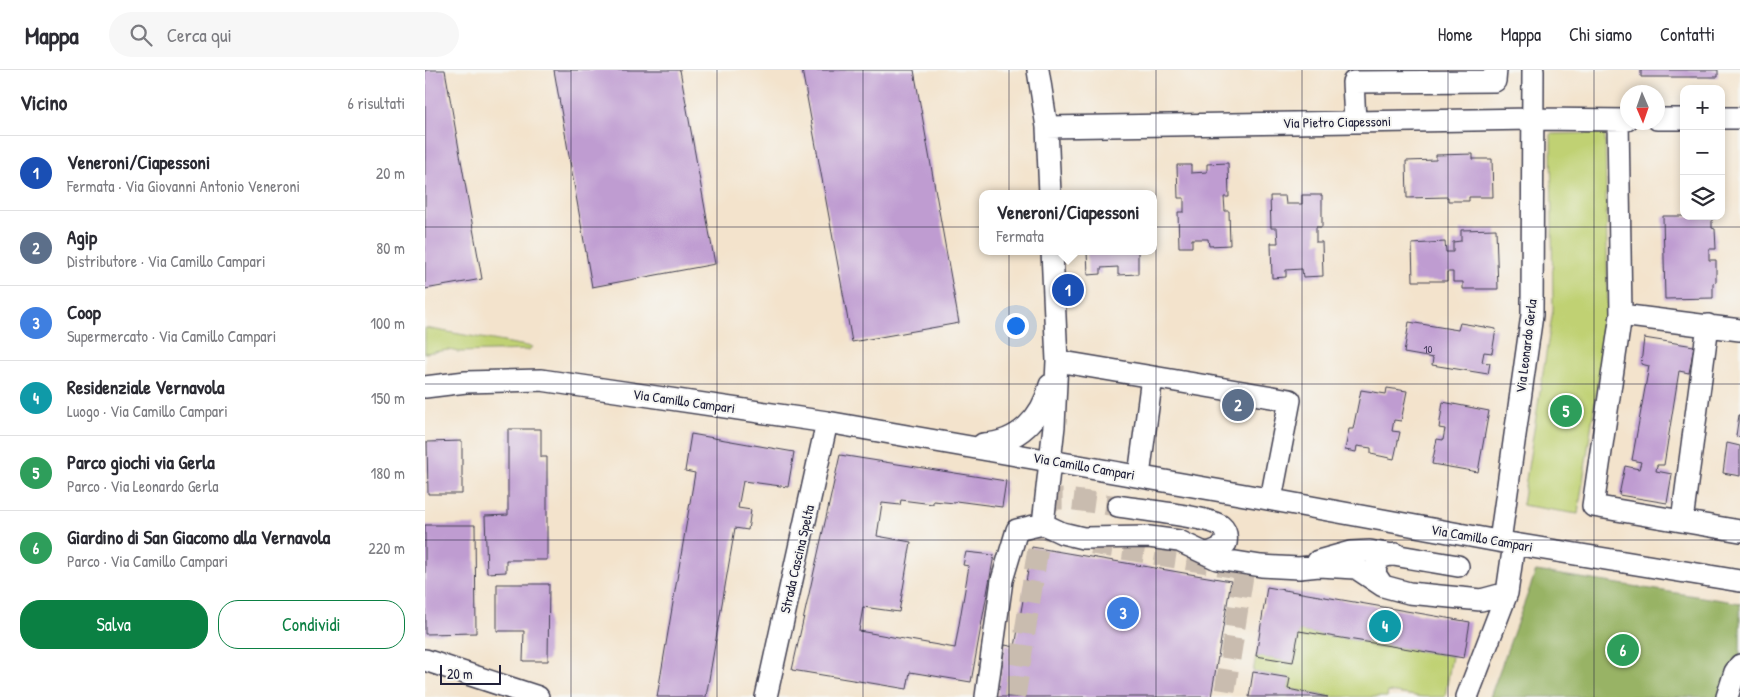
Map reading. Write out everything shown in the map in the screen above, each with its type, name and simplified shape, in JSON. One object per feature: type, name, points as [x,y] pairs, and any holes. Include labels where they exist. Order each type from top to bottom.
[{"type":"street","points":[[1037,70],[1047,127],[1050,190]]},
{"type":"street","points":[[1355,121],[1353,76],[1495,81],[1496,70]]},
{"type":"street","name":"Via Leonardo Gerla","points":[[1467,697],[1507,593],[1507,543],[1532,315],[1533,70]]},
{"type":"street","points":[[1725,118],[1740,118]]},
{"type":"street","points":[[1665,119],[1680,119]]},
{"type":"street","name":"Via Pietro Ciapessoni","points":[[1047,127],[1355,121],[1620,120]]},
{"type":"street","points":[[1623,130],[1621,315],[1593,506],[1740,531]]},
{"type":"street","points":[[1043,524],[1054,426],[1057,361],[1052,255]]},
{"type":"street","points":[[1621,315],[1708,324],[1740,330]]},
{"type":"street","points":[[1681,521],[1708,324]]},
{"type":"street","points":[[1057,361],[1290,400],[1271,500]]},
{"type":"street","points":[[963,445],[991,444],[1011,438],[1037,416],[1048,394],[1057,361]]},
{"type":"street","points":[[1139,476],[1152,377]]},
{"type":"street","name":"Via Camillo Campari","points":[[425,387],[466,382],[541,380],[827,422],[1050,460],[1507,543],[1740,581]]},
{"type":"street","name":"Strada Cascina Spelta","points":[[766,697],[827,422]]},
{"type":"street","points":[[1118,506],[1201,519],[1221,526],[1227,534],[1226,544],[1222,548],[1206,554]]},
{"type":"street","points":[[987,697],[1002,580],[1017,530],[1043,524],[1062,534],[1083,538],[1149,537],[1179,541],[1217,558],[1261,566],[1356,568],[1383,586],[1409,593],[1481,600],[1507,593]]},
{"type":"street","points":[[1299,568],[1349,552],[1370,551],[1458,566]]},
{"type":"street","points":[[1383,586],[1375,574],[1376,566],[1381,557],[1396,554]]},
{"type":"street","points":[[425,660],[538,697]]},
{"type":"street","points":[[1727,697],[1735,672],[1740,665]]},
{"type":"green space","points":[[1605,133],[1608,317],[1578,514],[1522,505],[1553,310],[1551,134]]},
{"type":"green space","points":[[425,328],[532,347],[529,350],[458,352],[449,350],[425,353]]},
{"type":"green space","points":[[1536,571],[1740,603],[1740,697],[1490,697]]},
{"type":"green space","points":[[1299,631],[1452,656],[1445,697],[1423,697],[1388,692],[1387,697],[1333,697],[1288,689],[1290,678],[1253,672],[1256,656],[1293,662]]},
{"type":"building","points":[[425,70],[445,70],[482,279],[425,289]]},
{"type":"building","points":[[554,70],[680,70],[715,264],[592,287]]},
{"type":"building","points":[[802,70],[914,70],[959,323],[852,342]]},
{"type":"building","points":[[1641,70],[1718,70],[1718,77],[1641,77]]},
{"type":"building","points":[[1473,154],[1473,159],[1492,159],[1493,197],[1469,197],[1469,201],[1448,201],[1448,197],[1407,198],[1406,161],[1436,160],[1436,155]]},
{"type":"building","points":[[1228,163],[1229,197],[1224,197],[1225,211],[1229,211],[1230,245],[1209,246],[1208,239],[1192,239],[1192,247],[1179,247],[1178,212],[1184,212],[1184,198],[1178,198],[1177,165],[1191,165],[1191,173],[1207,172],[1207,164]]},
{"type":"building","points":[[1302,195],[1322,195],[1322,227],[1316,227],[1316,242],[1322,242],[1323,276],[1303,277],[1302,269],[1286,270],[1286,277],[1272,278],[1271,243],[1278,243],[1277,228],[1271,228],[1270,196],[1285,196],[1286,204],[1302,204]]},
{"type":"building","points":[[1663,216],[1680,216],[1680,220],[1712,220],[1712,228],[1715,229],[1716,249],[1709,249],[1709,260],[1716,260],[1716,282],[1713,283],[1713,298],[1665,299]]},
{"type":"building","points":[[1496,229],[1498,289],[1463,289],[1463,282],[1453,282],[1453,272],[1447,272],[1447,281],[1413,281],[1412,244],[1445,242],[1446,252],[1453,252],[1453,242],[1461,241],[1461,230]]},
{"type":"building","points":[[1087,255],[1138,255],[1138,274],[1118,275],[1118,267],[1101,268],[1101,274],[1088,275]]},
{"type":"building","points":[[1409,322],[1458,330],[1460,323],[1496,329],[1492,353],[1484,352],[1482,362],[1490,363],[1488,374],[1432,365],[1433,358],[1404,353]]},
{"type":"building","points":[[1644,338],[1694,346],[1689,373],[1679,371],[1664,465],[1657,465],[1656,471],[1672,474],[1667,503],[1619,495],[1625,466],[1639,469],[1641,462],[1632,460],[1649,366],[1641,364]]},
{"type":"building","points":[[1387,388],[1407,391],[1401,421],[1394,420],[1392,431],[1400,432],[1394,459],[1371,454],[1371,448],[1357,446],[1356,452],[1345,450],[1349,429],[1353,429],[1361,390],[1386,394]]},
{"type":"building","points":[[1443,402],[1489,411],[1478,472],[1432,464],[1437,439],[1443,440],[1445,429],[1439,428]]},
{"type":"building","points":[[1740,415],[1740,437],[1736,436]]},
{"type":"building","points":[[508,429],[541,429],[541,457],[547,457],[547,560],[506,560],[506,572],[487,573],[485,516],[508,515]]},
{"type":"building","points":[[691,434],[794,452],[788,487],[743,481],[738,508],[751,510],[748,530],[735,528],[706,697],[657,697],[695,473],[685,471]]},
{"type":"building","points":[[462,441],[462,494],[428,494],[427,442]]},
{"type":"building","points":[[1727,443],[1740,446],[1740,476],[1723,473]]},
{"type":"building","points":[[840,455],[1006,481],[1002,507],[956,501],[955,503],[933,501],[933,504],[901,500],[900,505],[882,503],[877,536],[911,542],[899,612],[863,607],[859,631],[955,648],[969,566],[963,565],[966,552],[994,555],[971,682],[910,672],[907,689],[792,670]]},
{"type":"building","points":[[425,525],[475,525],[476,633],[425,634]]},
{"type":"building","points":[[1032,547],[1231,581],[1211,697],[997,697],[1005,645],[1015,647]]},
{"type":"building","points":[[497,584],[549,584],[548,661],[523,661],[524,631],[497,631]]},
{"type":"building","points":[[1267,587],[1470,622],[1464,658],[1299,631],[1293,662],[1256,656]]},
{"type":"building","points":[[1253,672],[1290,678],[1288,689],[1328,697],[1249,697]]},
{"type":"tunnel","points":[[1015,697],[1046,506],[1053,499],[1118,506]]},
{"type":"tunnel","points":[[1092,544],[1244,569],[1224,697]]},
{"type":"place","name":"Veneroni/Ciapessoni","points":[[1068,290]]},
{"type":"place","name":"Agip","points":[[1238,405]]},
{"type":"place","name":"Parco giochi via Gerla","points":[[1566,411]]},
{"type":"place","name":"Coop","points":[[1123,613]]},
{"type":"place","name":"Residenziale Vernavola","points":[[1385,626]]},
{"type":"place","name":"Giardino di San Giacomo alla Vernavola","points":[[1623,650]]}]
